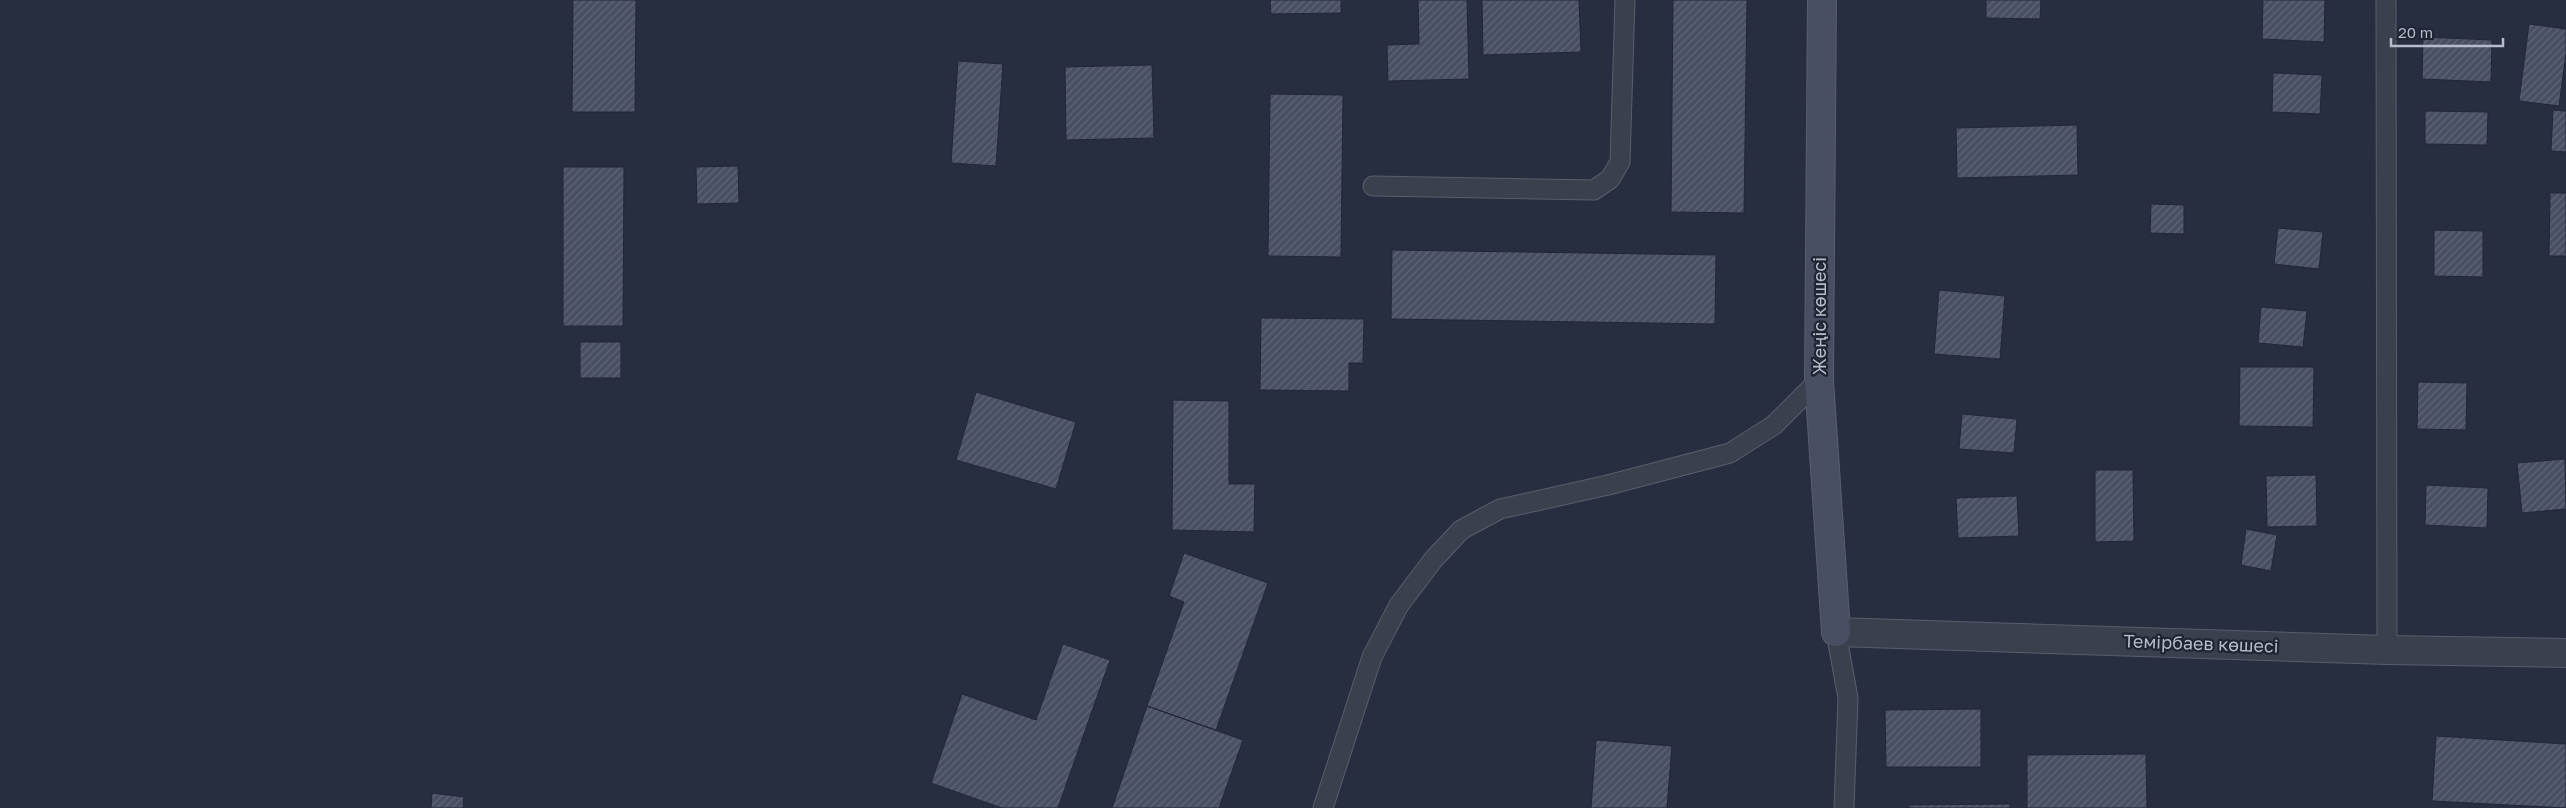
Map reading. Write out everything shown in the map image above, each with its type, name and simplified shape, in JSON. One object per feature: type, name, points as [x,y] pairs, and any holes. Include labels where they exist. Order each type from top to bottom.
[{"type":"street","name":"Жеңіс көшесі","points":[[1822,0],[1819,380],[1836,632]]},
{"type":"street","name":"Темірбаев көшесі","points":[[1836,632],[2387,650],[2566,653]]},
{"type":"lane","points":[[1373,186],[1594,190],[1610,179],[1620,162],[1625,0]]},
{"type":"lane","points":[[2386,0],[2387,650]]},
{"type":"lane","points":[[1323,808],[1372,657],[1399,605],[1433,560],[1460,530],[1500,509],[1730,453],[1774,425],[1819,380]]},
{"type":"lane","points":[[1836,632],[1848,698],[1844,808]]},
{"type":"building","points":[[573,0],[636,0],[635,112],[572,112]]},
{"type":"building","points":[[1270,0],[1341,0],[1341,13],[1271,14]]},
{"type":"building","points":[[1418,0],[1467,0],[1469,79],[1388,81],[1387,45],[1419,44]]},
{"type":"building","points":[[1482,0],[1579,0],[1581,52],[1483,55]]},
{"type":"building","points":[[1673,0],[1747,0],[1744,213],[1671,212]]},
{"type":"building","points":[[1986,0],[2041,0],[2040,19],[1986,18]]},
{"type":"building","points":[[2263,0],[2325,0],[2324,42],[2262,39]]},
{"type":"building","points":[[2529,24],[2566,29],[2566,54],[2559,106],[2519,101]]},
{"type":"building","points":[[2423,37],[2492,40],[2491,82],[2422,79]]},
{"type":"building","points":[[958,61],[1003,64],[996,166],[951,163]]},
{"type":"building","points":[[1152,65],[1154,138],[1066,140],[1065,67]]},
{"type":"building","points":[[2273,73],[2322,75],[2320,114],[2272,112]]},
{"type":"building","points":[[1270,94],[1343,95],[1341,257],[1268,256]]},
{"type":"building","points":[[2553,110],[2566,111],[2566,152],[2551,151]]},
{"type":"building","points":[[2425,111],[2488,112],[2487,145],[2425,144]]},
{"type":"building","points":[[2077,125],[2078,175],[1957,178],[1956,128]]},
{"type":"building","points":[[738,166],[739,203],[697,204],[696,167]]},
{"type":"building","points":[[563,167],[624,167],[623,326],[563,326]]},
{"type":"building","points":[[2550,193],[2566,193],[2566,256],[2549,256]]},
{"type":"building","points":[[2151,204],[2184,205],[2184,234],[2150,233]]},
{"type":"building","points":[[2278,228],[2323,232],[2319,269],[2274,264]]},
{"type":"building","points":[[2434,230],[2483,231],[2483,277],[2434,276]]},
{"type":"building","points":[[1392,250],[1716,255],[1715,324],[1391,319]]},
{"type":"building","points":[[1939,290],[2005,296],[2000,359],[1934,354]]},
{"type":"building","points":[[2261,307],[2307,311],[2303,347],[2258,343]]},
{"type":"building","points":[[1261,318],[1364,319],[1363,363],[1349,363],[1349,391],[1260,390]]},
{"type":"building","points":[[580,342],[621,342],[621,378],[580,378]]},
{"type":"building","points":[[2240,367],[2314,367],[2313,427],[2239,426]]},
{"type":"building","points":[[2418,382],[2467,383],[2466,430],[2417,429]]},
{"type":"building","points":[[976,392],[1076,422],[1056,489],[956,460]]},
{"type":"building","points":[[1173,400],[1229,401],[1229,484],[1255,484],[1254,532],[1172,530]]},
{"type":"building","points":[[1962,414],[2017,419],[2014,453],[1959,449]]},
{"type":"building","points":[[2565,459],[2566,509],[2522,513],[2517,463]]},
{"type":"building","points":[[2095,470],[2133,470],[2134,541],[2095,542]]},
{"type":"building","points":[[2316,475],[2317,526],[2267,527],[2266,476]]},
{"type":"building","points":[[2426,485],[2488,488],[2487,528],[2425,525]]},
{"type":"building","points":[[2017,496],[2019,536],[1958,538],[1956,498]]},
{"type":"building","points":[[2246,529],[2277,535],[2271,571],[2241,565]]},
{"type":"building","points":[[1184,553],[1268,583],[1216,730],[1147,706],[1184,602],[1169,596]]},
{"type":"building","points":[[1063,644],[1110,660],[1058,808],[1002,808],[931,783],[962,694],[1036,720]]},
{"type":"building","points":[[1147,706],[1243,740],[1219,808],[1112,808]]},
{"type":"building","points":[[1981,709],[1981,767],[1886,767],[1885,710]]},
{"type":"building","points":[[2436,736],[2566,744],[2566,808],[2432,801]]},
{"type":"building","points":[[1596,740],[1672,746],[1667,808],[1591,808]]},
{"type":"building","points":[[2146,754],[2147,808],[2027,808],[2027,755]]},
{"type":"building","points":[[432,793],[464,797],[463,808],[431,808]]},
{"type":"building","points":[[2010,804],[2010,808],[1909,808],[1909,805]]}]
